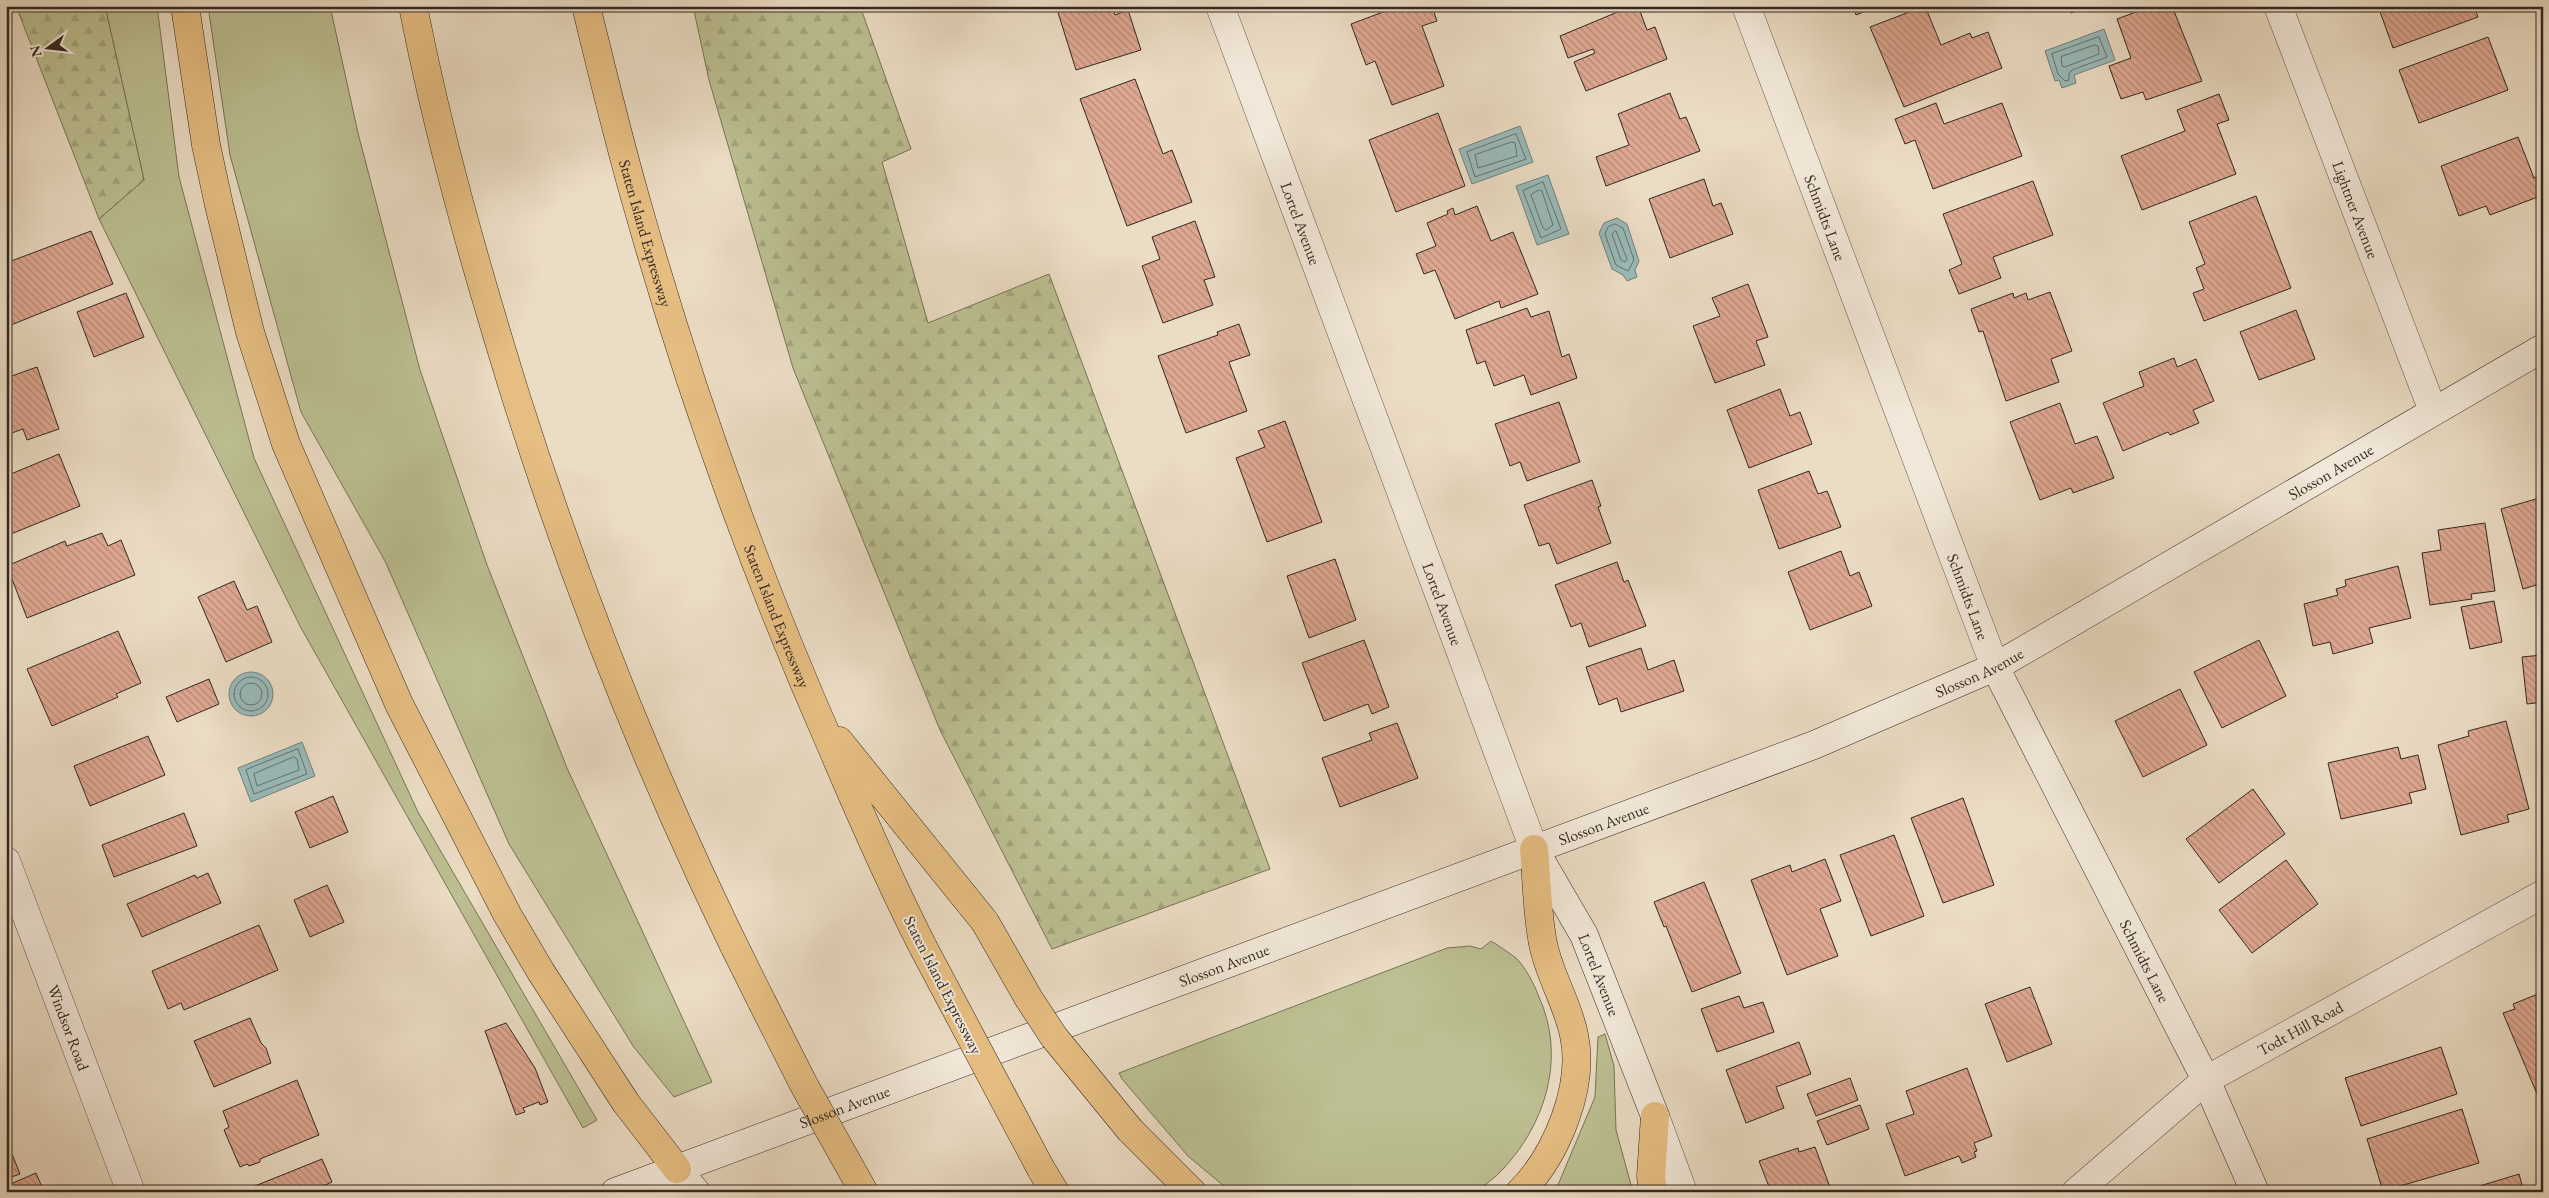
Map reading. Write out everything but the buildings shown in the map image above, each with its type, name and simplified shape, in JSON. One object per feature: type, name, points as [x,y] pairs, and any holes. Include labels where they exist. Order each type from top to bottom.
[{"type":"highway","points":[[185,6],[206,146],[231,258],[268,392],[293,461],[399,704],[506,914],[626,1103],[677,1169]]},
{"type":"highway","points":[[413,6],[452,180],[472,252],[539,472],[565,547],[657,778],[695,865],[804,1085],[864,1192]]},
{"type":"highway","name":"Staten Island Expressway","points":[[586,6],[639,214],[687,369],[759,575],[816,712],[879,855],[923,947],[1048,1180]]},
{"type":"highway","points":[[816,712],[986,922],[1029,1000],[1054,1037],[1130,1130],[1192,1192]]},
{"type":"highway","points":[[1520,1192],[1541,1165],[1558,1132],[1573,1093],[1577,1068],[1574,1034],[1544,948],[1534,849]]},
{"type":"highway","points":[[1653,1192],[1651,1176],[1655,1116]]},
{"type":"street","name":"Lortel Avenue","points":[[1220,6],[1534,849],[1584,935],[1655,1116],[1682,1192]]},
{"type":"street","name":"Schmidts Lane","points":[[1746,6],[1995,667],[2206,1080],[2255,1192]]},
{"type":"street","name":"Lightner Avenue","points":[[2278,6],[2434,411]]},
{"type":"street","name":"Slosson Avenue","points":[[615,1192],[1814,745],[1995,667],[2543,348]]},
{"type":"street","name":"Windsor Road","points":[[6,861],[131,1192]]},
{"type":"street","name":"Todt Hill Road","points":[[2076,1192],[2206,1080],[2543,894]]},
{"type":"street","points":[[677,1169],[696,1192]]},
{"type":"green space","points":[[16,6],[105,6],[144,180],[99,219]]},
{"type":"green space","points":[[105,6],[157,6],[179,177],[254,458],[418,812],[597,1120],[583,1128],[300,626],[99,219],[144,180]]},
{"type":"green space","points":[[208,6],[330,6],[358,133],[420,370],[487,565],[567,768],[712,1082],[674,1097],[633,1046],[509,844],[385,561],[301,412],[230,155]]},
{"type":"green space","points":[[693,6],[860,6],[911,149],[882,162],[928,323],[1049,274],[1270,869],[1052,949],[940,730],[793,368],[709,80]]},
{"type":"green space","points":[[1491,941],[1520,962],[1535,987],[1547,1020],[1551,1043],[1551,1066],[1547,1088],[1531,1131],[1503,1169],[1476,1192],[1231,1192],[1188,1156],[1122,1079],[1119,1073],[1447,948],[1470,946],[1481,949]]},
{"type":"green space","points":[[1605,1034],[1614,1066],[1616,1130],[1633,1192],[1555,1192],[1595,1097],[1598,1037]]},
{"type":"water","points":[[2104,29],[2115,60],[2074,75],[2076,83],[2062,88],[2059,80],[2055,81],[2045,51]]},
{"type":"water","points":[[1520,126],[1533,162],[1472,184],[1459,149]]},
{"type":"water","points":[[1548,175],[1569,234],[1537,245],[1516,186]]},
{"type":"water","points":[[1617,218],[1627,224],[1639,261],[1635,270],[1637,277],[1627,281],[1623,275],[1612,269],[1599,233],[1604,223]]},
{"type":"water","points":[[255,672],[267,678],[272,685],[272,703],[267,710],[260,715],[247,716],[239,713],[232,706],[229,690],[232,682],[239,675]]},
{"type":"water","points":[[302,742],[315,776],[251,802],[238,768]]}]
